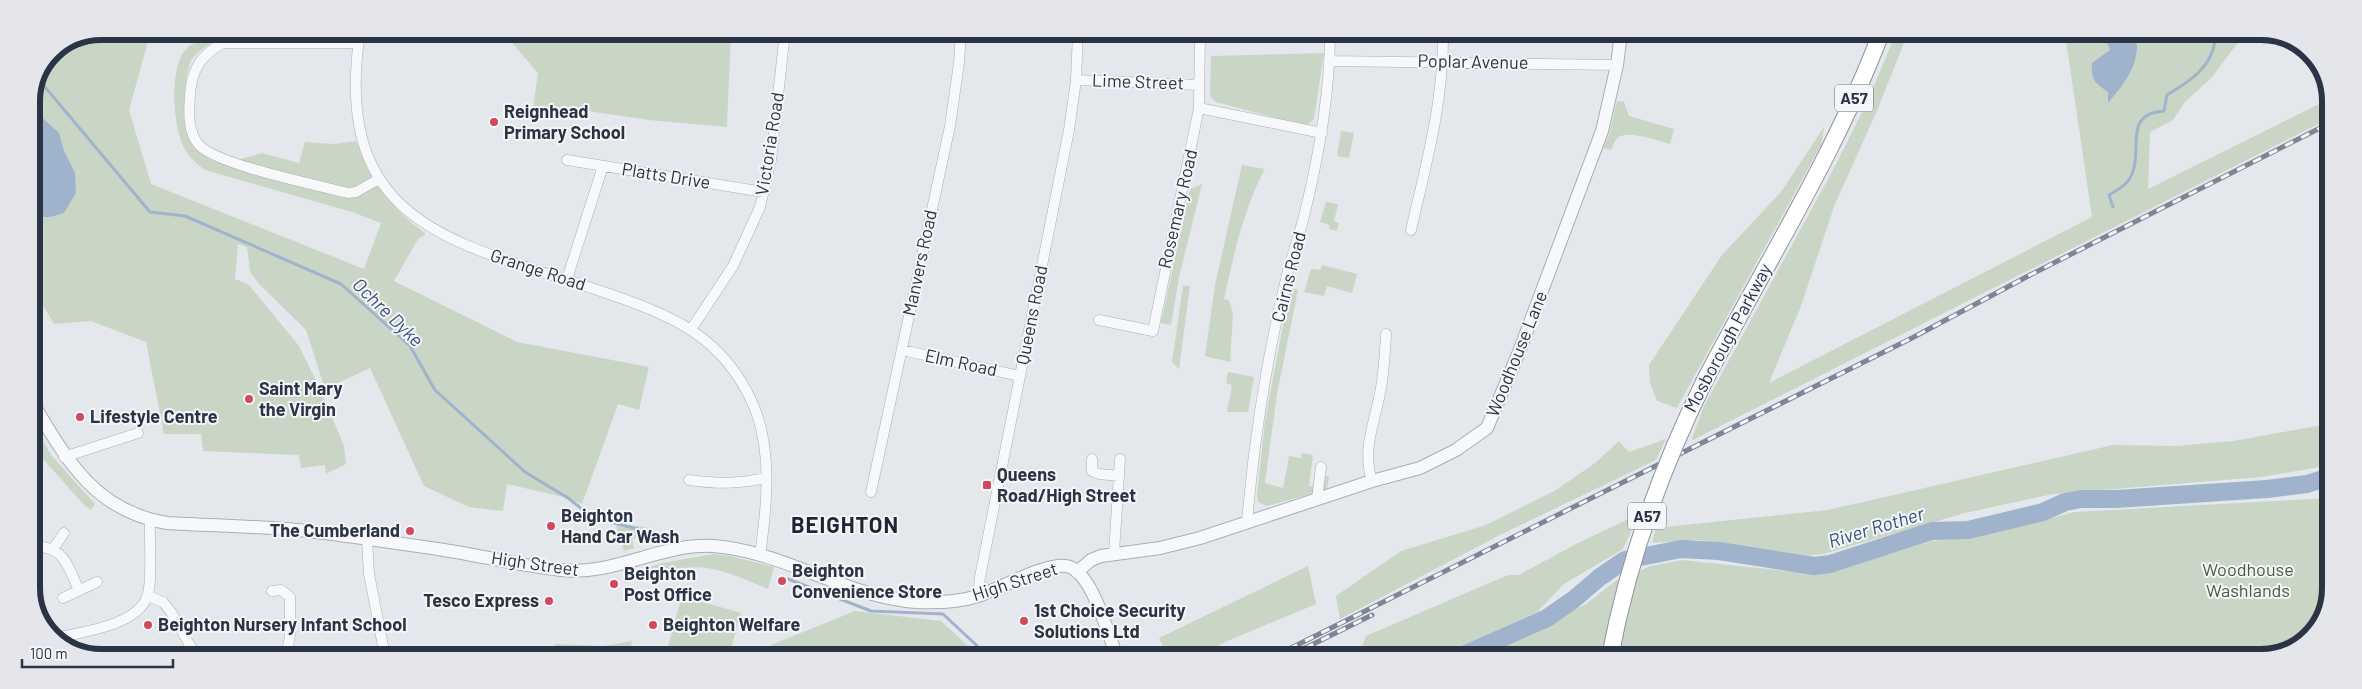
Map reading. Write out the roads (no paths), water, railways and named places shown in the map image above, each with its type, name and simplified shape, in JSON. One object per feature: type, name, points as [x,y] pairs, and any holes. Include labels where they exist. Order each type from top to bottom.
[{"type":"highway","name":"Mosborough Parkway","points":[[1612,649],[1626,584],[1650,508],[1673,447],[1704,382],[1844,120],[1878,40]]},
{"type":"street","name":"Grange Road","points":[[359,40],[354,84],[355,108],[367,155],[379,179],[410,214],[446,237],[487,254],[639,304],[692,328],[718,351],[734,371],[752,402],[760,429],[766,478],[760,555]]},
{"type":"street","name":"Victoria Road","points":[[692,328],[733,266],[755,220],[764,192],[772,151],[784,40]]},
{"type":"street","name":"Manvers Road","points":[[871,492],[950,126],[959,63],[960,40]]},
{"type":"street","name":"Queens Road","points":[[978,596],[980,577],[1069,130],[1076,80],[1078,40]]},
{"type":"street","name":"Rosemary Road","points":[[1099,320],[1152,331],[1199,108],[1200,40]]},
{"type":"street","name":"Cairns Road","points":[[1247,522],[1253,457],[1263,389],[1285,282],[1307,204],[1322,133],[1330,61],[1330,40]]},
{"type":"street","points":[[1411,230],[1432,140],[1444,62],[1443,40]]},
{"type":"street","name":"Woodhouse Lane","points":[[1077,572],[1095,558],[1114,553],[1160,548],[1372,481],[1420,468],[1456,450],[1487,428],[1522,344],[1602,131],[1617,65],[1620,40]]},
{"type":"street","points":[[358,43],[223,43],[205,55],[198,63],[194,72],[190,97],[190,126],[200,146],[224,160],[348,193],[356,192],[379,179]]},
{"type":"street","name":"Poplar Avenue","points":[[1330,61],[1617,65]]},
{"type":"street","name":"Lime Street","points":[[1076,80],[1199,85]]},
{"type":"street","points":[[1199,108],[1322,133]]},
{"type":"street","name":"Platts Drive","points":[[567,160],[764,192]]},
{"type":"street","points":[[566,279],[603,166]]},
{"type":"street","points":[[1372,481],[1368,467],[1367,451],[1380,390],[1386,334]]},
{"type":"street","name":"Elm Road","points":[[902,350],[1020,376]]},
{"type":"street","name":"High Street","points":[[40,416],[64,457],[87,484],[108,500],[150,520],[316,532],[561,570],[591,571],[684,548],[713,546],[760,555],[884,598],[919,602],[949,601],[978,596],[1004,584],[1056,566],[1068,566],[1077,572]]},
{"type":"street","points":[[64,457],[138,433]]},
{"type":"street","points":[[1092,458],[1092,471],[1099,474],[1119,476]]},
{"type":"street","points":[[1114,553],[1120,460]]},
{"type":"street","points":[[1317,499],[1321,466]]},
{"type":"street","points":[[689,480],[717,484],[738,484],[766,478]]},
{"type":"street","points":[[64,636],[96,629],[131,617],[142,608],[148,596],[150,520]]},
{"type":"street","points":[[53,549],[64,533]]},
{"type":"street","points":[[367,540],[369,574],[384,649]]},
{"type":"street","points":[[40,547],[53,549],[65,560],[78,590]]},
{"type":"street","points":[[1077,572],[1090,588],[1115,649]]},
{"type":"street","points":[[63,598],[97,582]]},
{"type":"street","points":[[272,591],[281,590],[290,597],[290,636],[287,649]]},
{"type":"street","points":[[148,596],[163,602],[192,649]]},
{"type":"water","points":[[2100,40],[2132,40],[2137,45],[2135,62],[2132,69],[2124,83],[2108,103],[2108,92],[2094,80],[2092,63],[2110,50],[2108,44]]},
{"type":"water","points":[[40,116],[59,133],[64,151],[75,173],[76,193],[64,213],[40,216]]},
{"type":"waterway","points":[[2113,207],[2109,195],[2122,187],[2128,181],[2133,171],[2136,137],[2142,120],[2150,114],[2164,111],[2167,95],[2190,80],[2204,67],[2213,51],[2215,41],[2213,40]]},
{"type":"waterway","name":"Ochre Dyke","points":[[43,84],[150,212],[185,216],[341,284],[410,346],[435,390],[525,472],[568,498],[592,517],[667,537]]},
{"type":"waterway","name":"River Rother","points":[[1477,649],[1547,618],[1625,560],[1681,549],[1719,551],[1814,566],[1830,564],[1932,531],[1968,530],[2043,512],[2065,502],[2081,499],[2116,499],[2267,489],[2307,484],[2322,479]]},
{"type":"waterway","name":"Ochre Dyke","points":[[788,579],[871,611],[943,614],[980,649]]},
{"type":"railway","points":[[1289,649],[1912,338],[2030,275],[2322,127]]},
{"type":"railway","points":[[1303,649],[1372,615]]},
{"type":"place","name":"Reignhead Primary School","points":[[494,122]]},
{"type":"place","name":"Saint Mary the Virgin","points":[[249,399]]},
{"type":"place","name":"Lifestyle Centre","points":[[80,417]]},
{"type":"place","name":"Queens Road/High Street","points":[[987,485]]},
{"type":"place","name":"Beighton Hand Car Wash","points":[[551,526]]},
{"type":"place","name":"The Cumberland","points":[[410,531]]},
{"type":"place","name":"Beighton Convenience Store","points":[[782,581]]},
{"type":"place","name":"Beighton Post Office","points":[[614,584]]},
{"type":"place","name":"Tesco Express","points":[[549,601]]},
{"type":"place","name":"1st Choice Security Solutions Ltd","points":[[1024,621]]},
{"type":"place","name":"Beighton Nursery Infant School","points":[[148,625]]},
{"type":"place","name":"Beighton Welfare","points":[[653,625]]},
{"type":"district","name":"BEIGHTON","points":[[845,525]]},
{"type":"park label","name":"Woodhouse Washlands","points":[[2248,580]]}]
